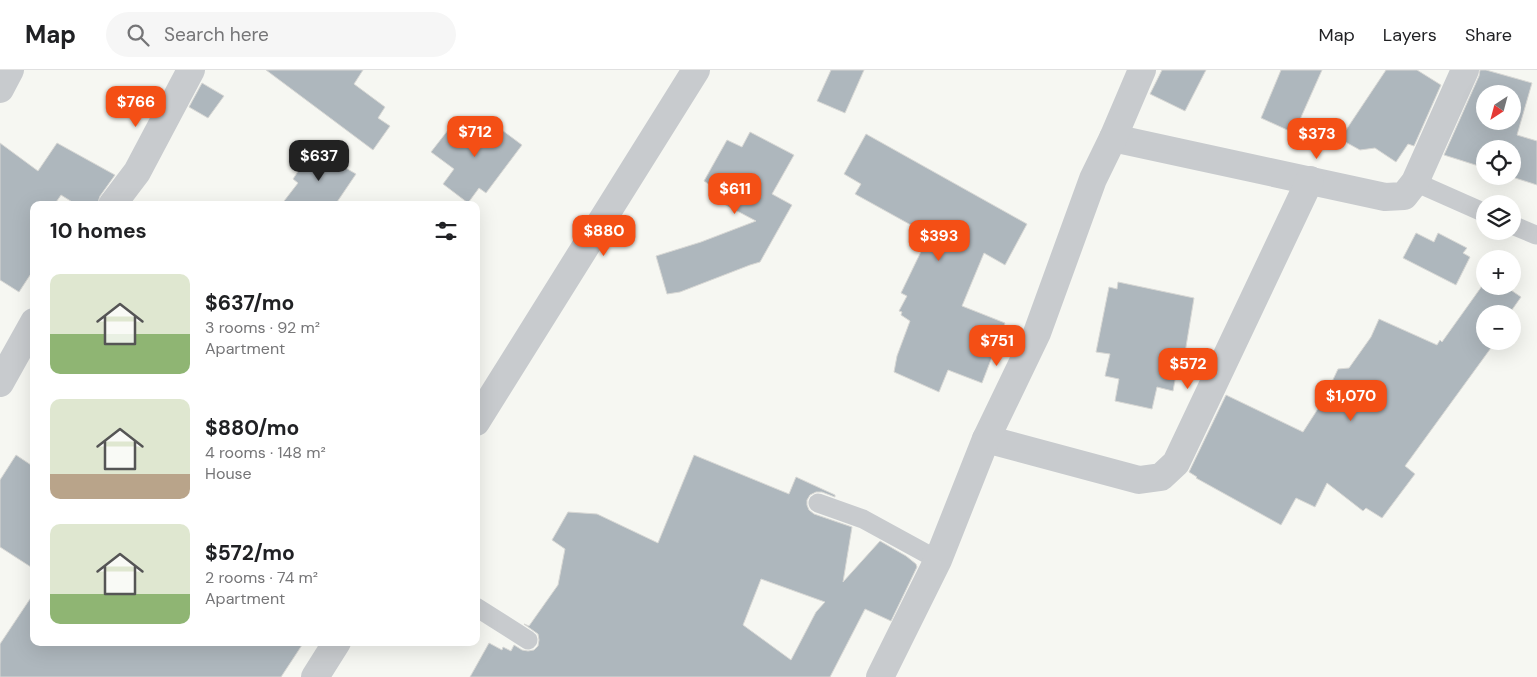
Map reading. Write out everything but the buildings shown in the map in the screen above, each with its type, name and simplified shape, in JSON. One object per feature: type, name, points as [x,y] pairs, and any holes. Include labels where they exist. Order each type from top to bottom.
[{"type":"street","points":[[0,89],[10,70]]},
{"type":"street","points":[[115,201],[137,172],[191,70]]},
{"type":"street","points":[[480,416],[696,70]]},
{"type":"street","points":[[880,677],[938,560],[986,439],[1037,333],[1093,178],[1113,138],[1142,70]]},
{"type":"street","points":[[1113,138],[1385,197],[1404,196],[1415,182],[1465,70]]},
{"type":"street","points":[[986,439],[1139,480],[1161,477],[1176,463],[1310,180]]},
{"type":"street","points":[[0,382],[30,329]]},
{"type":"street","points":[[315,677],[334,646]]},
{"type":"lane","points":[[1415,182],[1476,209]]},
{"type":"lane","points":[[1521,229],[1536,236]]},
{"type":"lane","points":[[818,503],[863,519],[938,560]]},
{"type":"lane","points":[[480,610],[528,640]]}]
